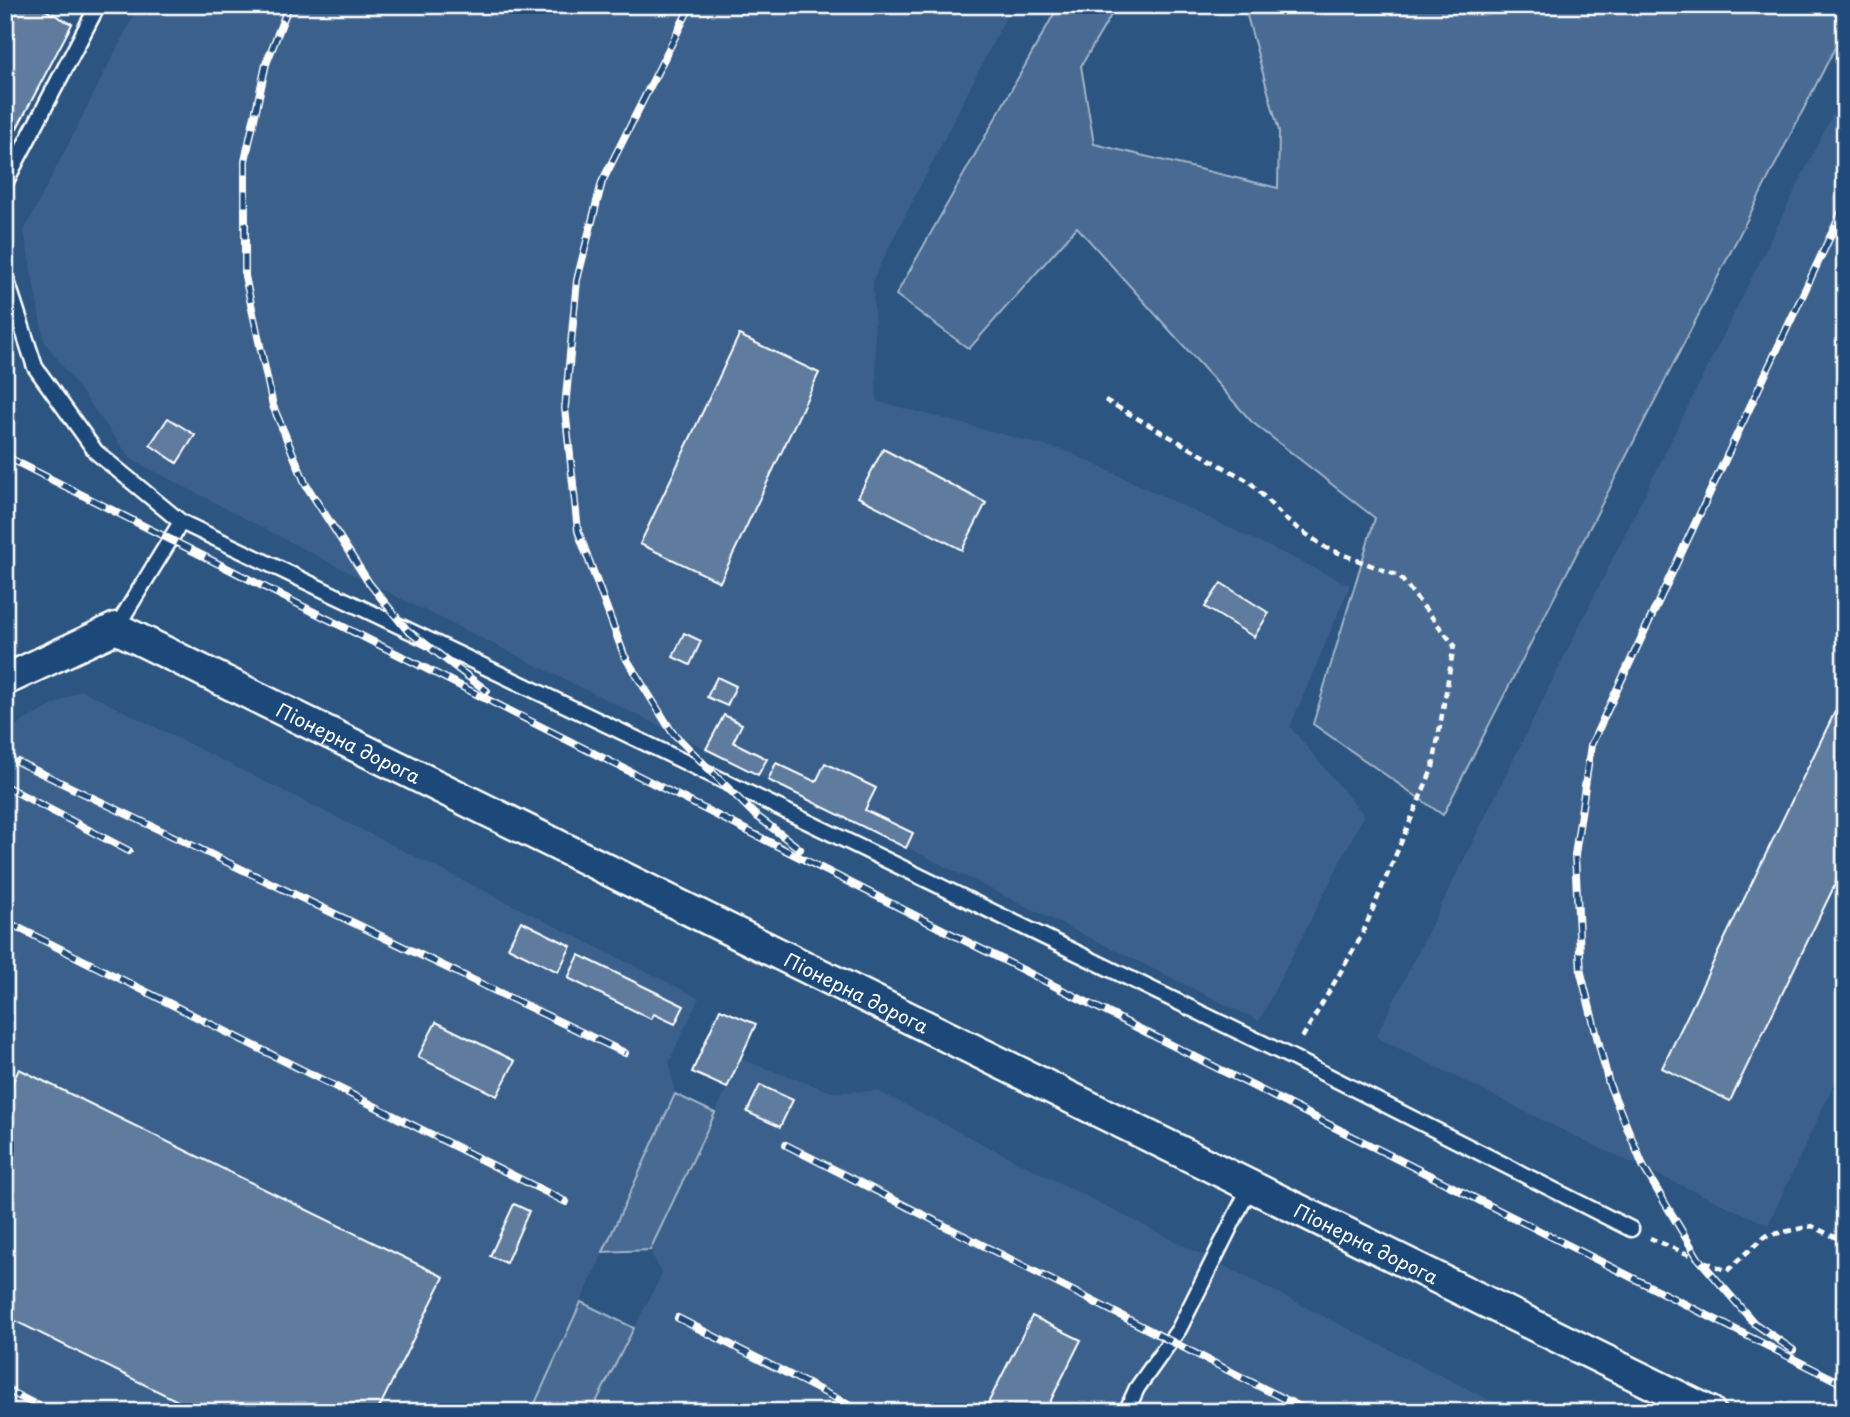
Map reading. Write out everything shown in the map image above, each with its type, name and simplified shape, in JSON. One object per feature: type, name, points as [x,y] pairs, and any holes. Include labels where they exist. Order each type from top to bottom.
[{"type":"street","points":[[5,680],[116,628]]},
{"type":"street","name":"Піонерна дорога","points":[[116,628],[1710,1412]]},
{"type":"lane","points":[[5,184],[98,5]]},
{"type":"lane","points":[[5,275],[35,367],[96,452],[181,522],[662,751],[1292,1057],[1631,1229]]},
{"type":"lane","points":[[116,628],[181,522]]},
{"type":"lane","points":[[1126,1412],[1137,1388],[1179,1329],[1251,1185]]},
{"type":"path","points":[[1105,400],[1250,482],[1285,519],[1326,548],[1399,576],[1454,645],[1433,767],[1361,937],[1292,1057]]},
{"type":"path","points":[[1631,1229],[1727,1271],[1765,1236],[1812,1226],[1845,1242]]},
{"type":"shaded area","points":[[139,5],[1012,5],[873,279],[877,401],[1069,452],[1350,585],[1290,727],[1364,815],[1259,1021],[369,583],[131,459],[44,341],[24,231]]},
{"type":"shaded area","points":[[1059,5],[1117,5],[1081,66],[1094,144],[1278,188],[1279,131],[1244,5],[1845,5],[1845,28],[1443,815],[1313,724],[1375,518],[1252,422],[1077,227],[969,349],[896,295]]},
{"type":"shaded area","points":[[1845,89],[1845,1060],[1768,1225],[1582,1140],[1376,1037]]},
{"type":"shaded area","points":[[81,690],[699,998],[669,1062],[675,1094],[531,1412],[5,1412],[5,731]]},
{"type":"shaded area","points":[[720,1009],[756,1024],[740,1059],[832,1092],[878,1091],[1513,1412],[591,1412],[662,1274],[650,1250],[727,1088],[692,1072]]},
{"type":"shaded area","points":[[675,1094],[715,1113],[650,1250],[603,1252]]},
{"type":"shaded area","points":[[581,1302],[634,1328],[591,1412],[531,1412]]},
{"type":"building","points":[[17,5],[36,5],[72,24],[6,149],[5,18],[9,20]]},
{"type":"building","points":[[739,335],[819,373],[720,582],[640,544]]},
{"type":"building","points":[[168,418],[195,435],[177,463],[150,445]]},
{"type":"building","points":[[883,449],[986,503],[962,550],[858,497]]},
{"type":"building","points":[[1221,583],[1269,613],[1254,637],[1205,607]]},
{"type":"building","points":[[684,633],[701,641],[690,665],[673,657]]},
{"type":"building","points":[[717,677],[736,686],[727,706],[707,697]]},
{"type":"building","points":[[1845,691],[1845,864],[1730,1101],[1662,1068]]},
{"type":"building","points":[[724,715],[742,724],[733,742],[767,759],[758,775],[706,749]]},
{"type":"building","points":[[776,763],[816,782],[825,763],[876,788],[865,810],[913,833],[906,848],[768,780]]},
{"type":"building","points":[[521,921],[571,946],[558,972],[508,947]]},
{"type":"building","points":[[579,955],[684,1006],[675,1024],[654,1014],[651,1019],[568,978]]},
{"type":"building","points":[[720,1009],[756,1024],[727,1088],[692,1072]]},
{"type":"building","points":[[436,1022],[515,1061],[497,1096],[418,1057]]},
{"type":"building","points":[[19,1069],[444,1277],[377,1412],[200,1412],[5,1316],[5,1098]]},
{"type":"building","points":[[760,1085],[793,1100],[780,1127],[747,1112]]},
{"type":"building","points":[[514,1204],[529,1211],[506,1263],[490,1256]]},
{"type":"building","points":[[1032,1316],[1081,1340],[1045,1412],[1001,1412],[987,1405]]},
{"type":"railway","points":[[289,5],[266,64],[245,161],[245,276],[273,406],[306,485],[369,583],[407,630],[487,691]]},
{"type":"railway","points":[[691,5],[602,182],[577,280],[565,408],[578,531],[624,655],[672,732],[754,814],[800,849]]},
{"type":"railway","points":[[1793,1350],[1754,1323],[1698,1258],[1644,1168],[1609,1084],[1581,973],[1575,855],[1591,745],[1845,205]]},
{"type":"railway","points":[[5,456],[1845,1385]]},
{"type":"railway","points":[[18,762],[625,1053]]},
{"type":"railway","points":[[5,786],[129,851]]},
{"type":"railway","points":[[5,921],[566,1202]]},
{"type":"railway","points":[[786,1145],[1310,1412]]},
{"type":"railway","points":[[678,1318],[863,1412]]},
{"type":"railway","points":[[5,1389],[50,1412]]}]
